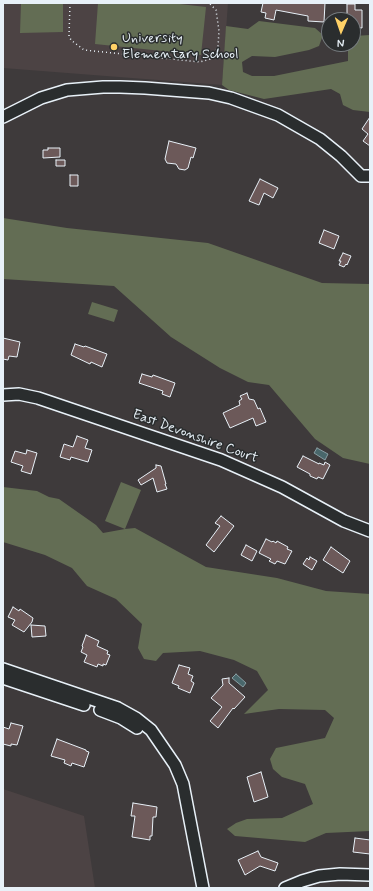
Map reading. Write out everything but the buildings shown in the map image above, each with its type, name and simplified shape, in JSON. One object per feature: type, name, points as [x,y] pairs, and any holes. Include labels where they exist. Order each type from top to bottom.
[{"type":"street","points":[[3,117],[41,98],[67,90],[126,87],[209,93],[254,105],[278,115],[322,140],[366,176]]},
{"type":"street","name":"East Devonshire Court","points":[[3,395],[19,394],[38,398],[221,460],[282,488],[344,521],[370,531]]},
{"type":"street","points":[[3,669],[122,711],[152,730],[157,740],[175,765],[183,784],[203,888]]},
{"type":"street","points":[[3,678],[113,715],[157,740]]},
{"type":"street","points":[[285,888],[319,876],[340,874],[370,875]]},
{"type":"path","points":[[70,3],[69,36],[71,40],[84,50],[200,62],[210,59],[218,47],[219,31],[216,10],[209,3]]},
{"type":"shaded area","name":"University Elementary School","points":[[3,3],[228,3],[222,85],[3,68]]},
{"type":"shaded area","points":[[3,789],[84,816],[95,888],[3,888]]},
{"type":"green space","points":[[21,3],[63,3],[63,32],[20,33]]},
{"type":"green space","points":[[98,3],[171,3],[206,7],[201,55],[95,44]]},
{"type":"green space","points":[[259,21],[315,28],[321,33],[319,46],[309,50],[275,57],[252,56],[242,62],[243,72],[252,76],[274,76],[348,61],[348,52],[361,52],[361,36],[370,35],[370,112],[353,110],[343,105],[340,94],[331,89],[264,99],[229,90],[222,85],[226,26],[248,29]]},
{"type":"green space","points":[[3,218],[67,228],[208,243],[322,283],[370,284],[370,464],[343,458],[315,439],[269,385],[248,382],[220,368],[171,337],[114,286],[3,279]]},
{"type":"green space","points":[[92,302],[118,310],[114,322],[88,314]]},
{"type":"green space","points":[[121,482],[141,490],[125,529],[105,521]]},
{"type":"green space","points":[[3,487],[37,491],[49,497],[59,499],[96,525],[103,533],[135,528],[206,567],[277,578],[326,591],[370,594],[370,831],[326,833],[305,842],[235,836],[227,829],[236,823],[247,819],[282,818],[313,804],[305,784],[282,777],[273,769],[270,759],[276,748],[325,738],[334,718],[325,710],[279,709],[244,714],[268,690],[257,671],[234,660],[200,651],[163,653],[156,661],[144,659],[138,648],[142,624],[116,599],[87,586],[72,568],[45,555],[3,542]]},
{"type":"water","points":[[317,448],[328,454],[325,460],[314,453]]},
{"type":"water","points":[[236,674],[246,683],[243,687],[232,678]]},
{"type":"place","name":"University Elementary School","points":[[114,47]]}]
